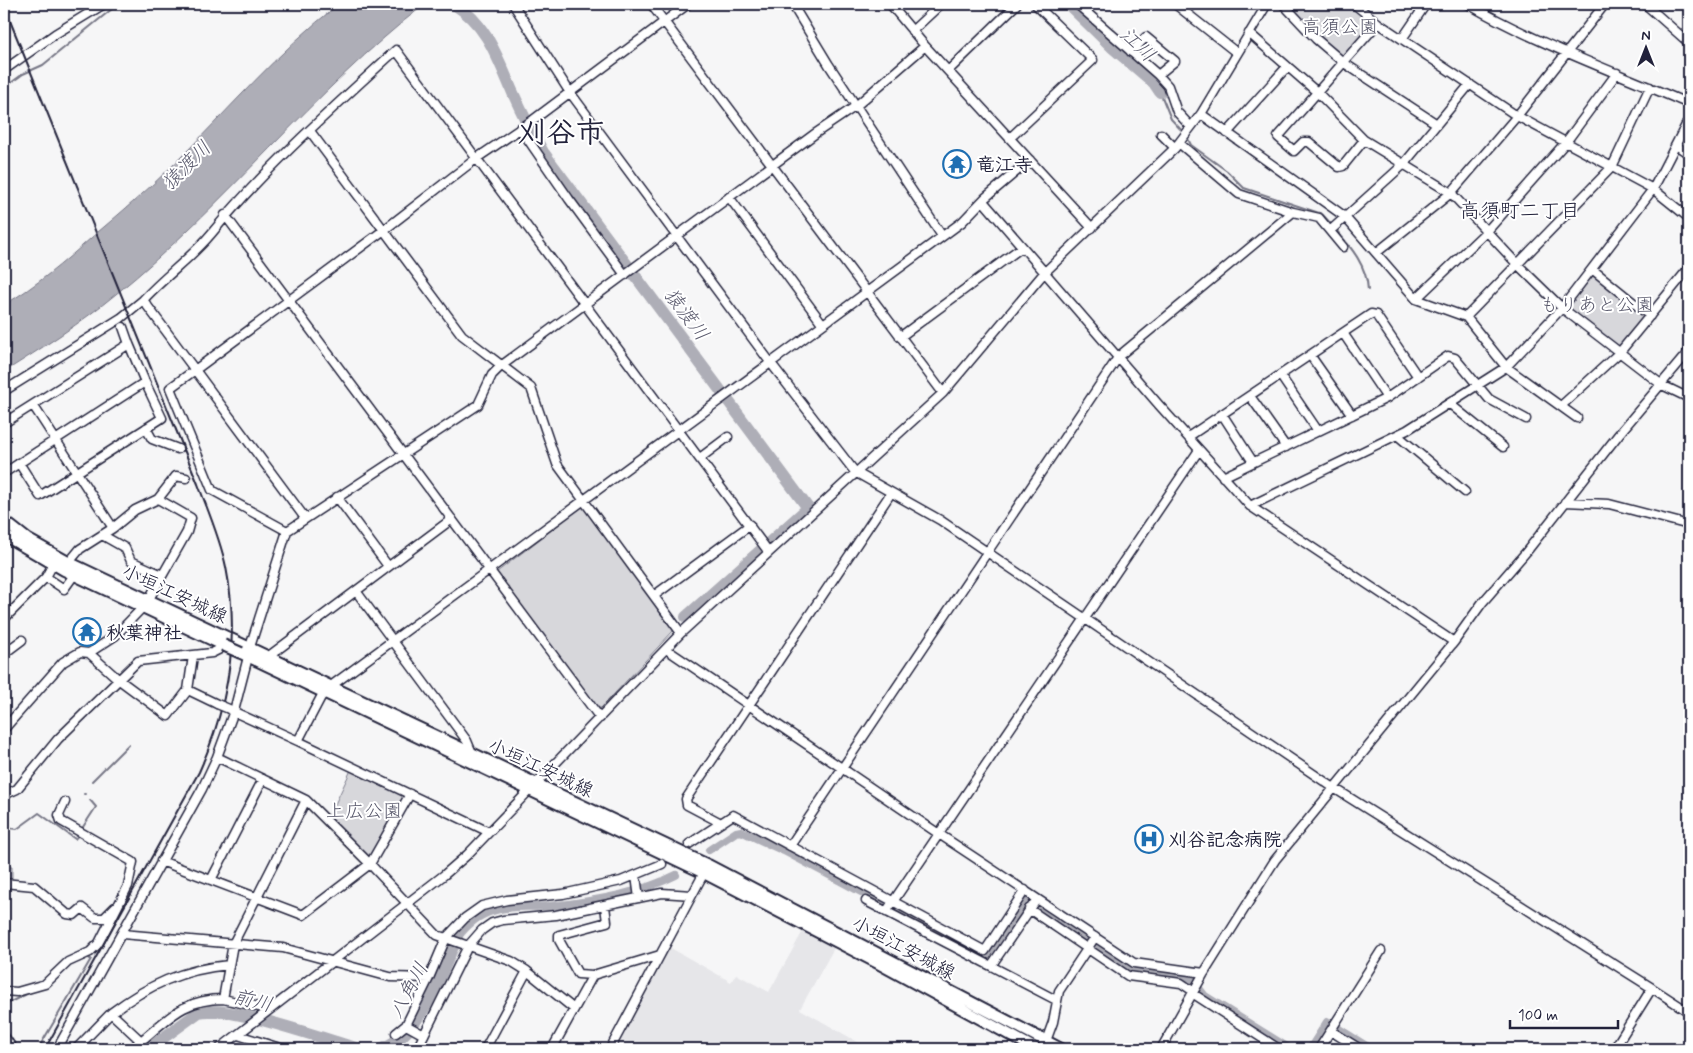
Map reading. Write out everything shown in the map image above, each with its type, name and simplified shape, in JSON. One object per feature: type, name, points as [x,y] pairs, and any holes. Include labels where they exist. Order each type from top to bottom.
[{"type":"main road","name":"小垣江安城線","points":[[4,521],[66,566],[706,869],[1061,1049]]},
{"type":"main road","name":"小垣江安城線","points":[[4,535],[53,564],[66,566],[74,575],[146,603],[223,645],[269,656],[327,689],[472,754],[531,786]]},
{"type":"main road","name":"小垣江安城線","points":[[706,869],[1036,1049]]},
{"type":"street","points":[[4,70],[55,34],[104,4]]},
{"type":"street","points":[[513,4],[569,91],[770,362],[855,472],[940,520],[987,554],[1085,618],[1334,788],[1689,1012]]},
{"type":"street","points":[[651,4],[943,393]]},
{"type":"street","points":[[287,531],[212,490],[170,388],[384,230],[477,158],[532,120],[688,4]]},
{"type":"street","points":[[792,4],[856,106],[942,236]]},
{"type":"street","points":[[890,4],[925,46],[1092,228]]},
{"type":"street","points":[[912,31],[941,4]]},
{"type":"street","points":[[949,70],[1017,4]]},
{"type":"street","points":[[1010,138],[1094,60],[1035,4]]},
{"type":"street","points":[[1077,4],[1158,75],[1168,86],[1177,112],[1190,127]]},
{"type":"street","points":[[1175,4],[1237,53]]},
{"type":"street","points":[[220,1049],[450,870],[766,548],[943,393],[1044,273],[1177,145],[1201,114],[1267,4]]},
{"type":"street","points":[[1283,4],[1316,39],[1344,62],[1437,124]]},
{"type":"street","points":[[1354,4],[1378,23],[1517,116],[1653,189],[1689,218]]},
{"type":"street","points":[[1402,39],[1426,4]]},
{"type":"street","points":[[1468,4],[1488,16],[1567,52],[1689,104]]},
{"type":"street","points":[[1376,253],[1451,193],[1517,116],[1605,4]]},
{"type":"street","points":[[1645,4],[1689,43]]},
{"type":"street","points":[[1364,140],[1343,166],[1339,167],[1309,142],[1303,142],[1294,151],[1278,137],[1378,23]]},
{"type":"street","points":[[1249,33],[1286,68],[1318,93],[1364,140],[1451,193],[1488,230],[1518,265],[1562,308],[1662,385],[1689,398]]},
{"type":"street","points":[[1131,52],[1146,37],[1175,61],[1158,75]]},
{"type":"street","points":[[57,1049],[202,789],[216,757],[247,652],[287,531],[478,405],[492,375],[501,366],[856,106],[925,46]]},
{"type":"street","points":[[4,391],[121,318],[142,300],[211,234],[226,215],[310,131],[396,50],[766,548]]},
{"type":"street","points":[[1228,133],[1286,68]]},
{"type":"street","points":[[1416,299],[1488,230],[1566,142],[1617,73]]},
{"type":"street","points":[[1331,230],[1344,216],[1404,165],[1470,84]]},
{"type":"street","points":[[1466,317],[1612,166],[1650,87]]},
{"type":"street","points":[[1201,114],[1344,216],[1416,299],[1466,317],[1506,367],[1578,418]]},
{"type":"street","points":[[1250,506],[1397,435],[1450,404],[1506,367],[1562,308],[1653,189],[1689,119]]},
{"type":"street","points":[[520,128],[569,199],[626,275]]},
{"type":"street","points":[[310,131],[462,335],[531,388],[557,464],[655,595],[681,633]]},
{"type":"street","points":[[1161,134],[1240,194],[1293,212],[1319,218],[1331,230],[1343,247]]},
{"type":"street","points":[[1676,145],[1689,154]]},
{"type":"street","points":[[298,741],[327,689],[392,639],[585,500],[866,290],[962,222],[1030,160]]},
{"type":"street","points":[[729,198],[822,323]]},
{"type":"street","points":[[983,201],[1044,273],[1250,506],[1454,642]]},
{"type":"street","points":[[790,846],[1119,356],[1293,212]]},
{"type":"street","points":[[226,215],[600,718]]},
{"type":"street","points":[[900,337],[1022,247]]},
{"type":"street","points":[[1561,406],[1620,352],[1689,268]]},
{"type":"street","points":[[1592,269],[1650,316]]},
{"type":"street","points":[[142,300],[305,518]]},
{"type":"street","points":[[1188,437],[1371,314],[1376,315],[1418,377]]},
{"type":"street","points":[[19,463],[40,496],[162,418],[123,327]]},
{"type":"street","points":[[1343,333],[1387,398]]},
{"type":"street","points":[[4,423],[129,344]]},
{"type":"street","points":[[1161,1049],[1203,973],[1275,860],[1454,642],[1482,604],[1620,434],[1689,352]]},
{"type":"street","points":[[1310,356],[1352,416]]},
{"type":"street","points":[[1223,477],[1387,398],[1448,356],[1455,358],[1489,399],[1526,419]]},
{"type":"street","points":[[1280,375],[1318,431]]},
{"type":"street","points":[[4,473],[55,438],[145,382]]},
{"type":"street","points":[[1250,396],[1286,447]]},
{"type":"street","points":[[1450,404],[1503,448]]},
{"type":"street","points":[[33,405],[113,528]]},
{"type":"street","points":[[1222,414],[1253,462]]},
{"type":"street","points":[[146,428],[152,439],[178,449]]},
{"type":"street","points":[[1397,435],[1465,492]]},
{"type":"street","points":[[700,458],[728,437]]},
{"type":"street","points":[[887,912],[1199,450]]},
{"type":"street","points":[[66,566],[80,550],[113,528],[135,510],[158,499],[176,476],[186,478]]},
{"type":"street","points":[[721,823],[687,805],[686,800],[892,493]]},
{"type":"street","points":[[337,497],[388,566]]},
{"type":"street","points":[[89,653],[115,636],[146,603],[187,532],[191,518],[158,499]]},
{"type":"street","points":[[1566,502],[1609,504],[1689,525]]},
{"type":"street","points":[[269,656],[452,519]]},
{"type":"street","points":[[655,595],[750,525]]},
{"type":"street","points":[[102,535],[125,548],[131,561],[162,575]]},
{"type":"street","points":[[4,619],[46,577],[53,564]]},
{"type":"street","points":[[46,577],[64,589],[74,575]]},
{"type":"street","points":[[356,591],[467,741],[472,754]]},
{"type":"street","points":[[4,650],[6,652],[18,641],[22,640]]},
{"type":"street","points":[[4,795],[17,789],[47,751],[138,661],[212,653],[223,645]]},
{"type":"street","points":[[666,649],[748,706],[842,766],[939,834],[1134,963],[1203,973]]},
{"type":"street","points":[[4,728],[63,662],[80,652],[89,653],[118,679],[168,716],[188,690],[193,656]]},
{"type":"street","points":[[188,690],[489,832]]},
{"type":"street","points":[[216,757],[306,800],[437,935],[511,961],[527,971],[574,1009]]},
{"type":"street","points":[[211,880],[263,779]]},
{"type":"street","points":[[161,861],[303,915],[370,864],[410,794]]},
{"type":"street","points":[[222,999],[233,944],[306,800]]},
{"type":"street","points":[[4,991],[17,992],[45,984],[68,962],[90,952],[99,943],[128,886],[133,862],[61,820],[59,815],[65,802]]},
{"type":"street","points":[[689,844],[733,815],[985,951],[1025,890]]},
{"type":"street","points":[[396,1033],[406,1025],[446,938],[465,918],[482,906],[508,900],[563,894],[636,879],[643,870],[662,864]]},
{"type":"street","points":[[610,1049],[706,869]]},
{"type":"street","points":[[636,879],[639,896]]},
{"type":"street","points":[[4,883],[34,886],[68,914],[74,915],[82,908],[96,918],[104,918],[118,904]]},
{"type":"street","points":[[417,1049],[466,946],[482,930],[503,920],[556,915],[605,906],[639,896],[662,893],[692,895]]},
{"type":"street","points":[[991,966],[1036,899]]},
{"type":"street","points":[[866,901],[1056,1000]]},
{"type":"street","points":[[605,906],[607,922],[559,935],[559,940],[578,974],[593,975],[660,956]]},
{"type":"street","points":[[1029,909],[1128,976],[1181,983],[1278,1049]]},
{"type":"street","points":[[122,934],[283,948],[390,978],[428,978]]},
{"type":"street","points":[[1046,1041],[1053,1022],[1058,991],[1094,937]]},
{"type":"street","points":[[1319,1049],[1381,951]]},
{"type":"street","points":[[62,1040],[76,1049],[111,1013],[166,978],[186,971],[229,965]]},
{"type":"street","points":[[485,1049],[527,971]]},
{"type":"street","points":[[552,1049],[593,975]]},
{"type":"street","points":[[1614,1049],[1652,988]]},
{"type":"street","points":[[131,1049],[185,1006],[207,999],[222,999],[268,1010]]},
{"type":"street","points":[[111,1013],[141,1041]]},
{"type":"street","points":[[406,1025],[424,1035]]},
{"type":"street","points":[[1331,1031],[1360,1049]]},
{"type":"street","points":[[238,1035],[283,1049]]},
{"type":"street","points":[[4,1036],[13,1049]]},
{"type":"shaded area","points":[[803,931],[834,948],[800,1009],[870,1049],[614,1049],[669,947],[731,982],[736,974],[769,992]]},
{"type":"green space","name":"高須公園","points":[[1288,4],[1348,4],[1372,21],[1373,24],[1345,57],[1341,56],[1317,36]]},
{"type":"green space","name":"もりあと公園","points":[[1593,274],[1644,317],[1620,347],[1568,307]]},
{"type":"green space","points":[[583,506],[586,507],[674,626],[674,630],[601,708],[598,708],[497,572]]},
{"type":"green space","name":"上広公園","points":[[351,770],[402,794],[404,798],[371,856],[367,856],[329,817]]},
{"type":"green space","points":[[4,867],[12,867],[12,881],[4,881]]},
{"type":"water","points":[[339,4],[425,4],[345,74],[156,260],[89,315],[4,372],[4,305],[49,274],[143,193],[274,62],[316,22]]},
{"type":"waterway","points":[[4,88],[23,74],[43,65],[118,4]]},
{"type":"waterway","name":"猿渡川","points":[[454,4],[475,22],[490,43],[543,152],[808,508],[686,617]]},
{"type":"waterway","name":"江川","points":[[1068,4],[1113,48],[1154,83],[1160,92]]},
{"type":"waterway","points":[[1160,92],[1171,119],[1184,133]]},
{"type":"waterway","points":[[1187,137],[1191,145],[1227,171],[1244,188],[1322,214],[1333,226]]},
{"type":"waterway","points":[[1336,230],[1361,265],[1365,273],[1368,290]]},
{"type":"waterway","points":[[92,781],[129,744]]},
{"type":"waterway","points":[[81,830],[96,807],[90,800]]},
{"type":"waterway","points":[[4,837],[10,828],[17,829],[39,813],[75,839],[79,834]]},
{"type":"waterway","points":[[709,850],[736,832],[741,831],[784,851],[985,958],[1025,901],[1131,970],[1191,978],[1205,996],[1290,1049]]},
{"type":"waterway","points":[[457,938],[473,921],[493,911],[507,908],[550,906],[598,899],[631,892],[662,882],[676,875]]},
{"type":"waterway","name":"八角川","points":[[380,1049],[394,1042],[418,1018],[436,986],[457,938]]},
{"type":"waterway","points":[[38,1049],[91,959],[87,957]]},
{"type":"waterway","points":[[4,1005],[33,991]]},
{"type":"waterway","name":"前川","points":[[148,1049],[199,1012],[214,1011],[254,1018],[359,1049]]},
{"type":"waterway","points":[[1310,1049],[1327,1022],[1329,1023]]},
{"type":"waterway","points":[[1339,1029],[1371,1049]]},
{"type":"railway","points":[[4,6],[198,484],[226,567],[232,619],[229,671],[224,697],[209,747],[199,772],[45,1049]]},
{"type":"place","name":"竜江寺","points":[[957,164]]},
{"type":"place","name":"秋葉神社","points":[[87,632]]},
{"type":"place","name":"刈谷記念病院","points":[[1149,839]]},
{"type":"district","name":"刈谷市","points":[[561,132]]},
{"type":"district","name":"高須町二丁目","points":[[1520,210]]}]
